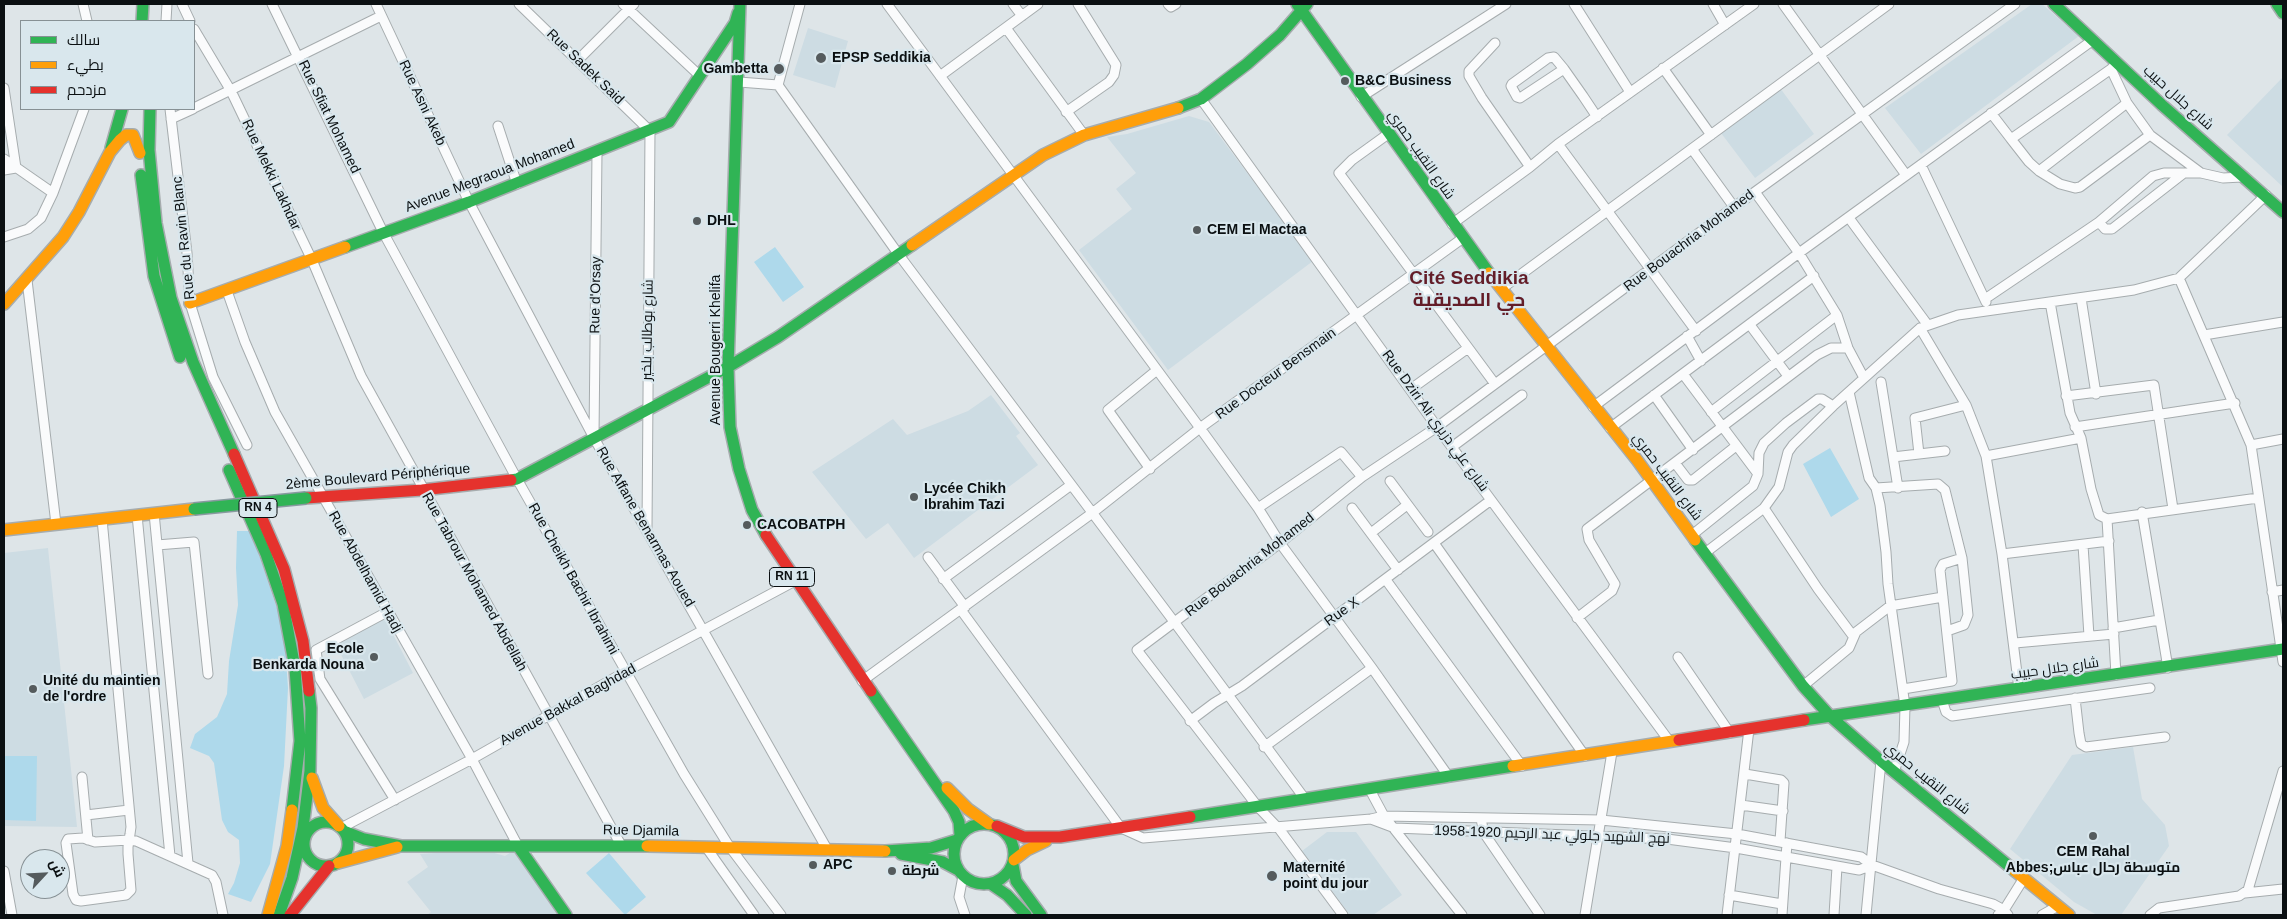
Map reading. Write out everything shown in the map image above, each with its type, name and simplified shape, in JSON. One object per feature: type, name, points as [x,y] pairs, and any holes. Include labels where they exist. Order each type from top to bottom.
[{"type":"main road","points":[[142,20],[143,4]]},
{"type":"main road","points":[[152,4],[152,20]]},
{"type":"main road","name":"شارع جلال حبيب","points":[[2054,4],[2093,40],[2114,66],[2242,177],[2266,195],[2283,212]]},
{"type":"main road","points":[[2277,4],[2283,13]]},
{"type":"main road","name":"Avenue Megraoua Mohamed","points":[[190,303],[518,184],[650,132],[669,122],[735,23],[738,6]]},
{"type":"main road","name":"Avenue Bougerri Khelifa","points":[[738,6],[739,82],[728,367],[730,427],[738,469],[752,510],[794,581],[862,681],[921,761],[958,817],[959,838]]},
{"type":"main road","name":"شارع النقيب حمري","points":[[1302,6],[1388,134],[1452,224],[1652,481],[1803,686],[1830,716],[1881,761],[2069,915]]},
{"type":"main road","name":"2ème Boulevard Périphérique","points":[[4,530],[194,509],[306,498],[422,490],[517,479],[728,367],[806,319],[1042,155],[1084,135],[1168,111],[1201,99],[1247,64],[1280,35],[1302,6]]},
{"type":"main road","points":[[4,304],[63,237],[79,212],[110,152],[122,110]]},
{"type":"main road","name":"RN 4","points":[[141,110],[142,203],[147,239],[165,314],[186,371],[266,554],[290,636],[296,677],[300,741],[287,846],[274,900],[268,915]]},
{"type":"main road","name":"RN 4","points":[[150,110],[149,150],[156,223],[171,298],[193,362],[274,545],[294,603],[308,673],[311,708],[310,771],[303,828],[292,878],[279,915]]},
{"type":"main road","points":[[110,152],[128,134],[136,139],[140,153]]},
{"type":"main road","name":"شارع جلال حبيب","points":[[1060,837],[1612,752],[1830,716],[2168,668],[2282,649]]},
{"type":"main road","name":"Avenue Bougerri Khelifa","points":[[921,761],[960,803],[993,825]]},
{"type":"main road","points":[[290,915],[333,864],[346,852],[347,838],[341,828],[323,808],[310,771]]},
{"type":"main road","points":[[326,821],[364,839],[401,846],[322,866],[306,854],[303,842],[308,830],[319,822],[326,821]]},
{"type":"main road","points":[[880,850],[931,848],[959,838],[973,826],[993,825],[1024,837],[1060,837]]},
{"type":"main road","points":[[993,825],[1010,837],[1013,844],[1013,863],[1016,881],[1041,915]]},
{"type":"main road","points":[[991,884],[1006,876],[1013,863],[1035,845],[1060,837]]},
{"type":"main road","points":[[959,838],[954,852],[961,873]]},
{"type":"main road","name":"Rue Djamila","points":[[401,846],[621,845],[880,850]]},
{"type":"main road","points":[[518,846],[566,915]]},
{"type":"main road","points":[[880,850],[934,860],[961,873],[976,883],[991,884],[1007,895],[1026,915]]},
{"type":"street","points":[[83,4],[86,20]]},
{"type":"street","points":[[166,20],[167,4]]},
{"type":"street","points":[[182,4],[190,20]]},
{"type":"street","name":"Rue Sfiat Mohamed","points":[[272,4],[299,56],[383,232]]},
{"type":"street","name":"Rue Asni Akeb","points":[[376,4],[469,202]]},
{"type":"street","name":"Rue Sadek Said","points":[[520,4],[650,132]]},
{"type":"street","points":[[778,85],[800,4]]},
{"type":"street","points":[[887,4],[1200,428],[1258,508],[1280,543],[1449,777]]},
{"type":"street","points":[[1013,4],[1022,16]]},
{"type":"street","points":[[940,76],[1038,4]]},
{"type":"street","points":[[1066,112],[1109,82],[1116,70],[1115,59],[1078,4]]},
{"type":"street","points":[[1168,4],[1171,7],[1176,4]]},
{"type":"street","points":[[1362,96],[1506,4]]},
{"type":"street","points":[[1574,4],[1630,92]]},
{"type":"street","points":[[1713,4],[1725,25]]},
{"type":"street","points":[[1452,224],[1558,144],[1754,4]]},
{"type":"street","points":[[1783,4],[1906,175]]},
{"type":"street","points":[[1501,289],[1889,4]]},
{"type":"street","name":"Rue Bouachria Mohamed","points":[[1190,722],[1137,650],[1280,543],[1362,477],[1437,427],[1734,207],[2015,4]]},
{"type":"street","points":[[578,60],[629,6],[700,76]]},
{"type":"street","points":[[195,107],[381,16]]},
{"type":"street","points":[[1006,28],[1084,135]]},
{"type":"street","name":"Rue Mekki Lakhdar","points":[[195,31],[231,90],[312,260]]},
{"type":"street","points":[[1593,406],[1799,253],[2093,40]]},
{"type":"street","points":[[1495,43],[1470,71],[1469,76],[1530,167]]},
{"type":"street","points":[[1564,70],[1520,98],[1517,97],[1511,86],[1549,57],[1554,57],[1564,70],[1597,117]]},
{"type":"street","points":[[2011,139],[2114,66],[2127,103],[2150,135],[2202,172]]},
{"type":"street","points":[[1663,68],[1711,135]]},
{"type":"street","points":[[739,82],[778,85]]},
{"type":"street","points":[[778,85],[899,255],[1175,622],[1264,746],[1305,799]]},
{"type":"street","points":[[4,88],[16,168]]},
{"type":"street","name":"Rue Dziri Ali شارع علي دزيري","points":[[1201,99],[1358,314],[1437,427],[1670,742]]},
{"type":"street","points":[[2039,171],[2127,103]]},
{"type":"street","points":[[4,238],[28,228],[41,218],[53,193],[84,110]]},
{"type":"street","name":"Rue du Ravin Blanc","points":[[170,110],[187,253],[190,303],[213,377],[247,445]]},
{"type":"street","points":[[171,119],[189,110]]},
{"type":"street","points":[[1991,113],[2029,162],[2039,171],[2070,188],[2080,187],[2150,135]]},
{"type":"street","points":[[498,126],[518,184]]},
{"type":"street","name":"شارع بوطالب بلخير","points":[[647,529],[650,132]]},
{"type":"street","points":[[1388,134],[1352,160],[1339,173],[1495,384]]},
{"type":"street","points":[[1558,144],[1696,331]]},
{"type":"street","points":[[1692,149],[1734,207]]},
{"type":"street","name":"Rue d'Orsay","points":[[594,438],[598,152]]},
{"type":"street","points":[[4,159],[53,193]]},
{"type":"street","points":[[1921,165],[1990,310]]},
{"type":"street","points":[[4,170],[16,168]]},
{"type":"street","points":[[1985,299],[2099,222],[2153,176],[2158,174],[2202,172],[2223,178],[2242,177]]},
{"type":"street","points":[[2099,222],[2105,228],[2112,229],[2184,173]]},
{"type":"street","points":[[1755,192],[1799,253],[1837,315],[1848,348],[1864,378]]},
{"type":"street","points":[[1705,554],[1764,508],[1779,487],[1788,452],[1832,406],[1924,326],[1958,315],[2134,290],[2180,278],[2266,195]]},
{"type":"street","name":"Rue Affane Benarmas Aoued","points":[[469,202],[594,438],[827,848]]},
{"type":"street","points":[[1849,218],[1924,326],[1966,406],[1986,456],[2015,642],[2020,689]]},
{"type":"street","name":"Rue Cheikh Bachir Ibrahimi","points":[[383,232],[517,479],[684,774],[729,846],[781,915]]},
{"type":"street","name":"Rue Docteur Bensmain","points":[[862,681],[1092,514],[1200,428],[1463,238]]},
{"type":"street","name":"Rue Tabrour Mohamed Abdellah","points":[[312,260],[361,376],[422,490],[621,845]]},
{"type":"street","points":[[1610,428],[1750,326],[1814,276]]},
{"type":"street","points":[[2180,278],[2235,403],[2251,445],[2283,662]]},
{"type":"street","points":[[27,280],[56,524]]},
{"type":"street","name":"Rue Abdelhamid Hadj","points":[[227,291],[245,342],[275,412],[472,759],[518,846]]},
{"type":"street","points":[[2080,298],[2096,394]]},
{"type":"street","points":[[2050,302],[2066,396],[2075,427],[2082,438],[2097,512],[2102,518],[2107,519],[2142,512],[2258,498]]},
{"type":"street","points":[[1710,412],[1837,315]]},
{"type":"street","points":[[2204,335],[2283,322]]},
{"type":"street","points":[[1750,326],[1788,376]]},
{"type":"street","points":[[1687,336],[1701,360]]},
{"type":"street","points":[[1411,389],[1468,348]]},
{"type":"street","points":[[1577,618],[1612,591],[1615,584],[1589,540],[1587,529],[1788,376],[1831,348],[1848,348]]},
{"type":"street","points":[[1150,468],[1108,410],[1157,370]]},
{"type":"street","points":[[1683,374],[1758,474]]},
{"type":"street","points":[[1881,382],[1898,488]]},
{"type":"street","points":[[2066,396],[2096,394],[2152,384],[2155,386],[2173,509]]},
{"type":"street","points":[[1849,392],[1869,478],[1876,488],[1886,552],[1890,606],[1903,689],[1905,706],[1904,742],[1894,772]]},
{"type":"street","points":[[1452,447],[1522,395]]},
{"type":"street","points":[[1654,395],[1693,450]]},
{"type":"street","points":[[1692,534],[1753,486],[1758,474],[1759,454],[1764,443],[1786,423],[1818,399],[1822,399],[1832,406]]},
{"type":"street","points":[[2075,427],[2235,403]]},
{"type":"street","points":[[1919,454],[1915,418],[1966,406]]},
{"type":"street","points":[[1986,456],[2082,438]]},
{"type":"street","points":[[2251,445],[2283,439]]},
{"type":"street","points":[[1675,463],[1688,480],[1693,480],[1736,446]]},
{"type":"street","points":[[1893,458],[1945,451]]},
{"type":"street","points":[[1258,508],[1341,452],[1362,477]]},
{"type":"street","points":[[1390,481],[1428,532]]},
{"type":"street","points":[[1876,488],[1898,488],[1925,484],[1943,486],[1962,558],[1967,619],[1964,625],[1947,630]]},
{"type":"street","points":[[943,578],[1071,486]]},
{"type":"street","name":"Rue X","points":[[1190,722],[1386,580],[1491,500]]},
{"type":"street","points":[[1371,533],[1407,505]]},
{"type":"street","points":[[1352,508],[1398,570]]},
{"type":"street","points":[[1764,508],[1818,589],[1853,636]]},
{"type":"street","points":[[2142,512],[2168,668]]},
{"type":"street","points":[[154,513],[188,863]]},
{"type":"street","points":[[137,515],[170,856]]},
{"type":"street","points":[[102,519],[129,810],[129,840],[130,892],[126,895],[81,901],[76,900],[73,894],[66,843],[70,839],[95,842],[129,840],[139,841],[188,863],[208,873],[215,879],[223,915]]},
{"type":"street","points":[[2107,519],[2116,675]]},
{"type":"street","points":[[2002,554],[2109,541]]},
{"type":"street","points":[[157,545],[194,542],[208,674]]},
{"type":"street","points":[[1434,543],[1585,756]]},
{"type":"street","points":[[2082,545],[2089,636]]},
{"type":"street","points":[[928,557],[963,609],[1120,828],[1143,838],[1371,819],[1395,828]]},
{"type":"street","points":[[1903,689],[1952,681],[1940,570],[1941,565],[1962,558]]},
{"type":"street","points":[[1386,580],[1522,766]]},
{"type":"street","name":"Avenue Bakkal Baghdad","points":[[341,828],[472,759],[548,715],[794,581]]},
{"type":"street","points":[[2272,592],[2283,590]]},
{"type":"street","points":[[1803,686],[1849,648],[1853,636],[1890,606],[1943,597]]},
{"type":"street","points":[[387,612],[316,650],[320,679],[395,800]]},
{"type":"street","points":[[2015,642],[2089,636],[2159,620]]},
{"type":"street","points":[[1678,657],[1730,733]]},
{"type":"street","points":[[1264,746],[1372,668]]},
{"type":"street","points":[[1942,700],[1946,712],[1952,716],[2150,688]]},
{"type":"street","points":[[2075,698],[2078,733],[2081,744],[2086,747],[2165,737]]},
{"type":"street","points":[[1190,722],[1258,807],[1276,826],[1343,915]]},
{"type":"street","points":[[1727,915],[1750,729]]},
{"type":"street","points":[[1585,915],[1600,835],[1612,752]]},
{"type":"street","points":[[1866,915],[1881,761]]},
{"type":"street","points":[[2245,893],[2250,884],[2280,793],[2283,771]]},
{"type":"street","points":[[1745,774],[1783,782],[1785,786],[1783,842],[1787,857],[1782,915]]},
{"type":"street","points":[[82,777],[88,840]]},
{"type":"street","points":[[1370,790],[1384,816],[1462,915]]},
{"type":"street","points":[[1741,805],[1783,811]]},
{"type":"street","points":[[86,815],[129,810]]},
{"type":"street","name":"نهج الشهيد جلولي عبد الرحيم 1920-1958","points":[[1371,819],[1384,816],[1601,820],[1737,834],[1861,857],[1872,865]]},
{"type":"street","points":[[1481,819],[1484,833],[1540,915]]},
{"type":"street","points":[[1666,826],[1667,839]]},
{"type":"street","name":"نهج الشهيد جلولي عبد الرحيم 1920-1958","points":[[1395,828],[1667,839],[1736,848],[1859,870],[1872,865]]},
{"type":"street","points":[[706,847],[754,915]]},
{"type":"street","points":[[1872,865],[1940,889],[1978,898],[2003,913],[2024,878]]},
{"type":"street","points":[[1834,915],[1837,866]]},
{"type":"street","points":[[4,871],[12,915]]},
{"type":"street","points":[[961,873],[959,897],[965,915]]},
{"type":"street","points":[[2150,915],[2155,910],[2165,907],[2239,896],[2245,893],[2283,889]]},
{"type":"street","points":[[1729,895],[1782,904]]},
{"type":"street","points":[[258,915],[274,900]]},
{"type":"street","points":[[2042,915],[2058,906]]},
{"type":"shaded area","points":[[2032,4],[2042,4],[2079,36],[1921,154],[1885,108]]},
{"type":"shaded area","name":"EPSP Seddikia","points":[[808,28],[848,41],[835,88],[793,75]]},
{"type":"shaded area","points":[[2283,77],[2283,187],[2227,135]]},
{"type":"shaded area","points":[[1780,88],[1814,134],[1755,178],[1721,133]]},
{"type":"shaded area","name":"CEM El Mactaa","points":[[1189,116],[1209,122],[1313,261],[1168,370],[1079,250],[1132,209],[1116,189],[1136,173],[1107,137],[1127,134]]},
{"type":"shaded area","points":[[775,247],[804,287],[783,302],[754,262]]},
{"type":"shaded area","name":"Lycée Chikh Ibrahim Tazi","points":[[991,395],[1020,433],[1016,436],[1038,465],[914,558],[888,523],[866,539],[812,472],[893,419],[907,435],[968,411]]},
{"type":"shaded area","points":[[1830,448],[1859,499],[1831,517],[1803,464]]},
{"type":"shaded area","points":[[237,531],[251,531],[284,629],[288,688],[284,766],[270,864],[251,902],[228,894],[234,883],[240,863],[239,840],[228,832],[222,820],[214,763],[209,756],[190,748],[195,734],[217,717],[227,694],[229,661],[238,605]]},
{"type":"shaded area","name":"Unité du maintien de l'ordre","points":[[48,548],[77,827],[4,826],[4,553]]},
{"type":"shaded area","name":"Ecole Benkarda Nouna","points":[[383,615],[413,673],[364,699],[334,641]]},
{"type":"shaded area","name":"CEM Rahal Abbes;متوسطة رحال عباس","points":[[2133,747],[2142,799],[2165,825],[2169,846],[2121,915],[2097,915],[2074,902],[2010,849],[2072,755]]},
{"type":"shaded area","points":[[4,756],[37,756],[36,821],[4,820]]},
{"type":"shaded area","points":[[1327,832],[1356,832],[1402,895],[1373,915],[1350,915],[1302,851]]},
{"type":"shaded area","points":[[484,850],[505,856],[513,851],[560,915],[427,915],[431,912],[407,882],[428,867],[420,854]]},
{"type":"shaded area","points":[[609,853],[646,897],[625,915],[586,873]]},
{"type":"traffic: fast","points":[[142,20],[143,4]]},
{"type":"traffic: fast","points":[[740,4],[728,367],[730,427],[739,469],[752,510],[766,535]]},
{"type":"traffic: fast","points":[[1297,4],[1489,273]]},
{"type":"traffic: fast","points":[[1178,108],[1201,99],[1247,64],[1280,35],[1307,4]]},
{"type":"traffic: fast","points":[[2054,4],[2162,105],[2283,212]]},
{"type":"traffic: fast","points":[[2277,4],[2283,13]]},
{"type":"traffic: fast","points":[[345,247],[469,202],[669,122],[735,23],[738,13]]},
{"type":"traffic: fast","points":[[111,148],[122,110]]},
{"type":"traffic: fast","points":[[150,110],[149,150],[156,223],[171,298],[193,362],[234,454]]},
{"type":"traffic: fast","points":[[141,175],[154,276],[180,357]]},
{"type":"traffic: fast","points":[[511,480],[517,479],[728,367],[778,337],[912,245]]},
{"type":"traffic: fast","points":[[229,470],[266,554],[283,604],[295,668],[300,741],[292,810]]},
{"type":"traffic: fast","points":[[194,509],[306,498]]},
{"type":"traffic: fast","points":[[1695,540],[1803,686],[1830,716],[1881,761],[2015,871]]},
{"type":"traffic: fast","points":[[1804,720],[2283,649]]},
{"type":"traffic: fast","points":[[279,915],[292,878],[303,828],[310,771],[311,708],[309,691]]},
{"type":"traffic: fast","points":[[871,691],[954,811],[959,822],[960,835]]},
{"type":"traffic: fast","points":[[1190,817],[1513,766]]},
{"type":"traffic: fast","points":[[322,822],[330,822],[342,828],[348,844],[342,860],[330,866],[322,866],[310,860],[304,848],[304,840],[310,828],[322,822]]},
{"type":"traffic: fast","points":[[978,824],[990,824],[1001,829],[1009,837],[1014,848],[1014,854],[1012,866],[1001,879],[990,884],[978,884],[967,879],[959,871],[954,860],[954,848],[959,837],[967,829],[978,824]]},
{"type":"traffic: fast","points":[[344,831],[364,839],[401,846],[647,846]]},
{"type":"traffic: fast","points":[[885,851],[931,848],[957,840]]},
{"type":"traffic: fast","points":[[518,846],[566,915]]},
{"type":"traffic: fast","points":[[901,854],[943,862],[958,870]]},
{"type":"traffic: fast","points":[[1013,865],[1016,881],[1041,915]]},
{"type":"traffic: fast","points":[[991,884],[1007,895],[1026,915]]},
{"type":"traffic: slow","points":[[912,245],[1043,155],[1084,135],[1178,108]]},
{"type":"traffic: slow","points":[[4,304],[63,237],[79,212],[110,152],[120,140],[126,135],[133,135],[140,153]]},
{"type":"traffic: slow","points":[[190,303],[345,247]]},
{"type":"traffic: slow","points":[[1489,273],[1637,460],[1695,540]]},
{"type":"traffic: slow","points":[[4,530],[194,509]]},
{"type":"traffic: slow","points":[[1513,766],[1679,740]]},
{"type":"traffic: slow","points":[[312,778],[323,808],[339,826]]},
{"type":"traffic: slow","points":[[947,788],[968,809],[989,824]]},
{"type":"traffic: slow","points":[[268,915],[287,846],[292,810]]},
{"type":"traffic: slow","points":[[1014,860],[1027,850],[1046,841]]},
{"type":"traffic: slow","points":[[647,846],[885,851]]},
{"type":"traffic: slow","points":[[338,863],[397,847]]},
{"type":"traffic: slow","points":[[2015,871],[2069,915]]},
{"type":"traffic: jam","points":[[234,454],[284,569],[303,641],[309,691]]},
{"type":"traffic: jam","points":[[306,498],[422,490],[511,480]]},
{"type":"traffic: jam","points":[[766,535],[871,691]]},
{"type":"traffic: jam","points":[[1679,740],[1804,720]]},
{"type":"traffic: jam","points":[[997,826],[1024,837],[1060,837],[1190,817]]},
{"type":"traffic: jam","points":[[290,915],[329,866]]},
{"type":"place","name":"EPSP Seddikia","points":[[821,58]]},
{"type":"place","name":"Gambetta","points":[[779,69]]},
{"type":"place","name":"B&C Business","points":[[1345,81]]},
{"type":"place","name":"DHL","points":[[697,221]]},
{"type":"place","name":"CEM El Mactaa","points":[[1197,230]]},
{"type":"place","name":"Lycée Chikh Ibrahim Tazi","points":[[914,497]]},
{"type":"place","name":"CACOBATPH","points":[[747,525]]},
{"type":"place","name":"Ecole Benkarda Nouna","points":[[374,657]]},
{"type":"place","name":"Unité du maintien de l'ordre","points":[[33,689]]},
{"type":"place","name":"CEM Rahal Abbes;متوسطة رحال عباس","points":[[2093,836]]},
{"type":"place","name":"APC","points":[[813,865]]},
{"type":"place","name":"شرطة","points":[[892,871]]},
{"type":"place","name":"Maternité point du jour","points":[[1272,876]]},
{"type":"district","name":"Cité Seddikia حي الصديقية","points":[[1469,290]]}]
